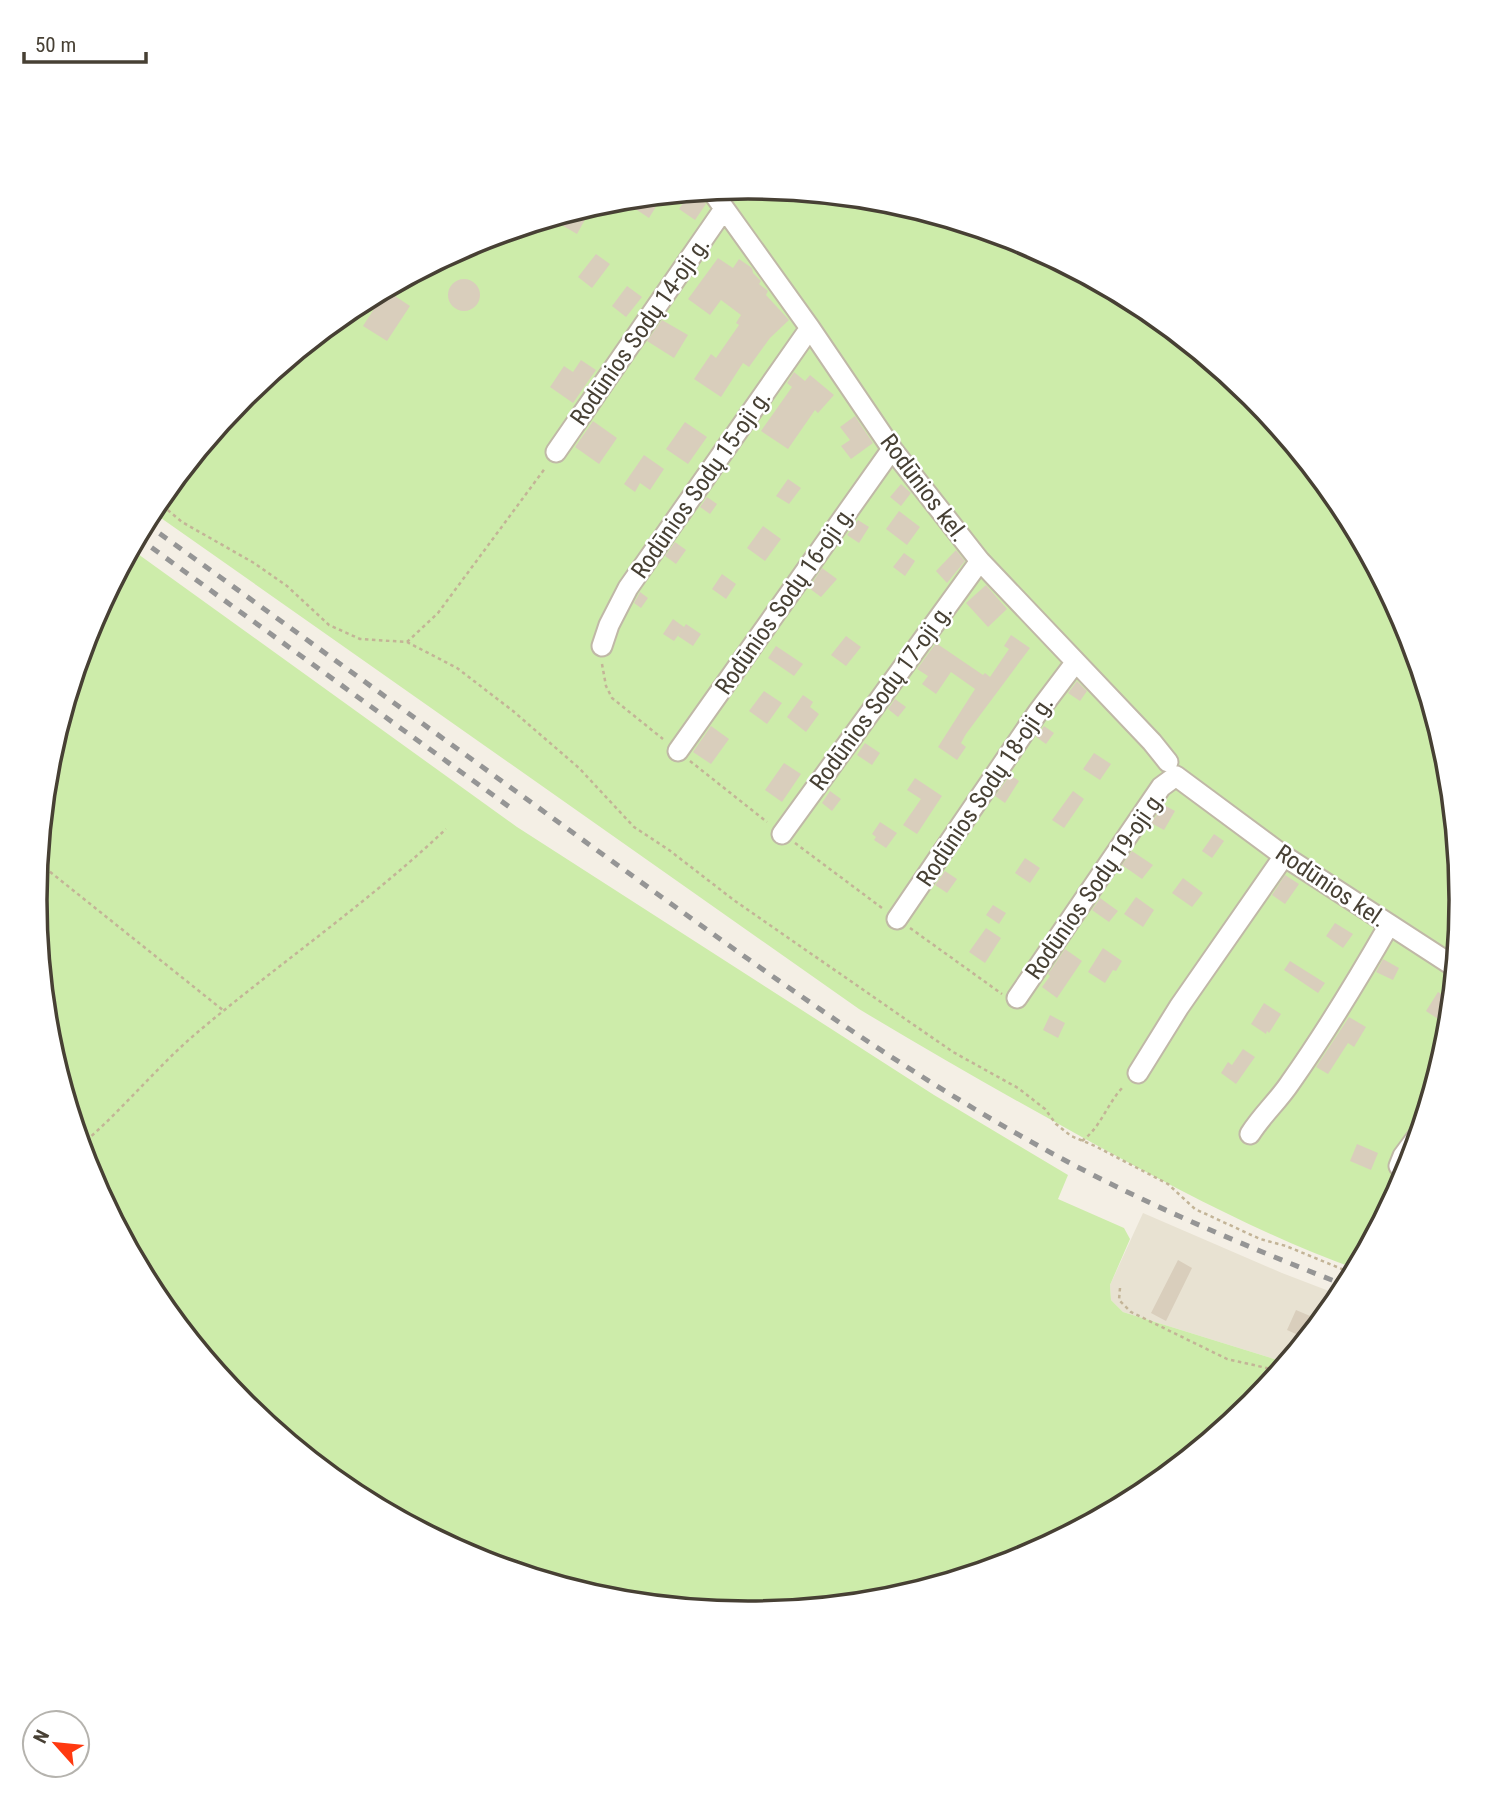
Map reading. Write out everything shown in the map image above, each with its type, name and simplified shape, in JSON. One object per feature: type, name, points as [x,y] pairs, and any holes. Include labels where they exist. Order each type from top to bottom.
[{"type":"street","name":"Rodūnios kel.","points":[[718,200],[810,328],[892,449],[980,561],[1152,742],[1172,769],[1284,856],[1447,962]]},
{"type":"street","name":"Rodūnios Sodų 14-oji g.","points":[[556,452],[724,209]]},
{"type":"street","name":"Rodūnios Sodų 15-oji g.","points":[[602,646],[609,625],[628,588],[810,328]]},
{"type":"street","name":"Rodūnios Sodų 16-oji g.","points":[[678,751],[892,449]]},
{"type":"street","name":"Rodūnios Sodų 17-oji g.","points":[[782,834],[980,561]]},
{"type":"street","name":"Rodūnios Sodų 18-oji g.","points":[[898,919],[1038,712],[1075,663]]},
{"type":"street","name":"Rodūnios Sodų 19-oji g.","points":[[1017,998],[1172,769]]},
{"type":"street","points":[[1138,1073],[1284,856]]},
{"type":"street","points":[[1250,1134],[1308,1058],[1348,997],[1389,925]]},
{"type":"path","points":[[407,642],[438,613],[556,452]]},
{"type":"path","points":[[166,509],[182,522],[254,563],[287,586],[329,625],[360,639],[407,642],[457,668],[513,711],[579,768],[634,827],[735,901],[953,1052],[1018,1088],[1045,1108],[1056,1124],[1071,1136],[1168,1184],[1195,1209],[1260,1239],[1286,1246],[1344,1270]]},
{"type":"path","points":[[89,1139],[198,1032],[401,872],[446,829]]},
{"type":"path","points":[[48,870],[224,1012]]},
{"type":"path","points":[[1082,1141],[1094,1132],[1106,1115],[1113,1098],[1138,1073]]},
{"type":"path","points":[[1120,1288],[1119,1300],[1131,1312],[1227,1359],[1270,1369]]},
{"type":"shaded area","points":[[1143,1213],[1331,1292],[1278,1360],[1123,1312],[1111,1300],[1110,1285]]},
{"type":"green space","points":[[748,199],[794,200],[885,212],[974,236],[1017,252],[1059,271],[1138,317],[1211,373],[1244,404],[1276,438],[1332,510],[1377,590],[1413,675],[1426,719],[1444,808],[1450,900],[1444,992],[1436,1037],[1413,1125],[1377,1210],[1347,1266],[1254,1226],[1154,1176],[859,1009],[160,518],[192,473],[253,404],[286,373],[359,317],[438,271],[480,252],[523,236],[612,212],[703,200]]},
{"type":"green space","points":[[138,554],[517,827],[934,1095],[1068,1175],[1058,1199],[1124,1228],[1130,1239],[1110,1285],[1111,1300],[1123,1312],[1278,1360],[1211,1427],[1138,1483],[1099,1507],[1017,1548],[974,1564],[885,1588],[794,1600],[748,1601],[703,1600],[612,1588],[523,1564],[438,1529],[359,1483],[322,1456],[253,1396],[221,1362],[165,1290],[141,1251],[101,1168],[84,1125],[61,1037],[53,992],[47,900],[53,808],[71,719],[84,675],[101,632]]},
{"type":"building","points":[[703,200],[706,204],[695,220],[679,209],[683,202]]},
{"type":"building","points":[[657,205],[649,218],[635,208]]},
{"type":"building","points":[[586,218],[577,234],[561,225]]},
{"type":"building","points":[[596,254],[610,264],[592,288],[578,277]]},
{"type":"building","points":[[718,258],[733,268],[739,259],[752,268],[761,281],[759,284],[768,291],[766,295],[789,320],[770,338],[749,367],[743,363],[721,397],[694,379],[711,354],[716,358],[739,325],[736,323],[741,315],[721,300],[710,315],[688,299]]},
{"type":"building","points":[[464,279],[475,284],[480,295],[475,306],[464,311],[453,306],[448,295],[453,284]]},
{"type":"building","points":[[627,286],[642,297],[626,317],[612,306]]},
{"type":"building","points":[[394,295],[410,306],[387,341],[363,326],[375,307]]},
{"type":"building","points":[[662,320],[688,335],[674,358],[647,341]]},
{"type":"building","points":[[581,360],[596,370],[573,403],[550,387],[564,366],[573,372]]},
{"type":"building","points":[[794,372],[805,381],[810,375],[834,395],[818,413],[815,410],[788,449],[761,431],[792,387],[787,383]]},
{"type":"building","points":[[855,416],[873,443],[851,459],[841,446],[850,440],[840,427]]},
{"type":"building","points":[[593,421],[617,438],[599,464],[575,447]]},
{"type":"building","points":[[685,422],[707,437],[688,464],[666,449]]},
{"type":"building","points":[[644,455],[664,469],[650,490],[640,483],[635,492],[624,484]]},
{"type":"building","points":[[788,479],[801,488],[789,504],[776,496]]},
{"type":"building","points":[[901,484],[911,493],[901,506],[890,497]]},
{"type":"building","points":[[707,497],[717,504],[710,514],[700,507]]},
{"type":"building","points":[[899,511],[920,527],[907,545],[886,529]]},
{"type":"building","points":[[858,520],[869,527],[859,543],[847,535]]},
{"type":"building","points":[[763,526],[781,539],[765,561],[747,548]]},
{"type":"building","points":[[675,542],[686,550],[676,564],[665,556]]},
{"type":"building","points":[[956,550],[965,561],[947,583],[936,571]]},
{"type":"building","points":[[904,553],[915,561],[905,576],[893,567]]},
{"type":"building","points":[[822,568],[837,579],[821,597],[809,588]]},
{"type":"building","points":[[722,574],[736,584],[726,599],[712,589]]},
{"type":"building","points":[[986,585],[1007,609],[988,627],[966,603]]},
{"type":"building","points":[[640,592],[648,598],[641,608],[634,603]]},
{"type":"building","points":[[673,619],[701,634],[693,646],[678,636],[682,630],[674,641],[663,634]]},
{"type":"building","points":[[1011,635],[1030,648],[966,734],[961,743],[966,747],[957,760],[938,747],[975,689],[951,672],[936,694],[922,684],[928,676],[917,669],[936,643],[990,677],[1009,649],[1004,646]]},
{"type":"building","points":[[846,636],[861,647],[846,666],[831,655]]},
{"type":"building","points":[[776,646],[803,664],[794,676],[768,658]]},
{"type":"building","points":[[1077,681],[1087,691],[1080,701],[1068,693]]},
{"type":"building","points":[[764,691],[782,703],[767,724],[749,711]]},
{"type":"building","points":[[803,695],[813,702],[810,707],[819,714],[806,732],[787,717]]},
{"type":"building","points":[[895,699],[906,707],[898,717],[888,709]]},
{"type":"building","points":[[711,726],[729,739],[711,764],[693,752]]},
{"type":"building","points":[[1044,726],[1054,733],[1046,744],[1036,737]]},
{"type":"building","points":[[865,743],[880,753],[872,765],[857,755]]},
{"type":"building","points":[[1094,753],[1111,764],[1100,780],[1083,769]]},
{"type":"building","points":[[784,763],[801,774],[782,802],[765,790]]},
{"type":"building","points":[[1010,775],[1019,781],[1005,803],[995,796]]},
{"type":"building","points":[[915,778],[942,796],[917,834],[903,825],[921,799],[907,790]]},
{"type":"building","points":[[830,791],[841,799],[832,811],[822,803]]},
{"type":"building","points":[[1073,791],[1084,799],[1064,828],[1052,820]]},
{"type":"building","points":[[1164,805],[1175,811],[1164,830],[1151,823]]},
{"type":"building","points":[[880,822],[897,833],[886,848],[874,840],[876,837],[872,834]]},
{"type":"building","points":[[1214,834],[1224,841],[1212,858],[1202,851]]},
{"type":"building","points":[[1132,851],[1153,865],[1142,879],[1122,865]]},
{"type":"building","points":[[1025,858],[1040,868],[1030,883],[1015,873]]},
{"type":"building","points":[[945,871],[957,879],[947,893],[935,885]]},
{"type":"building","points":[[1285,875],[1299,884],[1285,904],[1272,895]]},
{"type":"building","points":[[1183,878],[1203,893],[1192,907],[1172,893]]},
{"type":"building","points":[[1136,897],[1154,910],[1143,927],[1124,914]]},
{"type":"building","points":[[1100,898],[1118,911],[1109,922],[1092,910]]},
{"type":"building","points":[[993,905],[1006,913],[999,924],[986,915]]},
{"type":"building","points":[[1335,923],[1353,934],[1343,948],[1326,936]]},
{"type":"building","points":[[986,928],[1001,938],[985,963],[969,952]]},
{"type":"building","points":[[1103,948],[1122,961],[1105,983],[1088,972]]},
{"type":"building","points":[[1065,949],[1082,961],[1057,998],[1042,987]]},
{"type":"building","points":[[1383,959],[1399,968],[1393,980],[1376,972]]},
{"type":"building","points":[[1290,961],[1325,983],[1318,993],[1284,970]]},
{"type":"building","points":[[1438,992],[1443,995],[1439,1020],[1426,1011]]},
{"type":"building","points":[[1264,1003],[1281,1014],[1266,1034],[1251,1024]]},
{"type":"building","points":[[1050,1015],[1065,1023],[1058,1038],[1043,1030]]},
{"type":"building","points":[[1349,1017],[1366,1027],[1354,1047],[1348,1043],[1328,1074],[1316,1067]]},
{"type":"building","points":[[1243,1049],[1255,1057],[1236,1084],[1221,1073],[1228,1062],[1232,1065]]},
{"type":"building","points":[[1357,1144],[1378,1153],[1371,1170],[1350,1161]]},
{"type":"building","points":[[1178,1260],[1192,1268],[1166,1321],[1151,1313]]},
{"type":"building","points":[[1296,1310],[1312,1317],[1298,1335],[1287,1330]]},
{"type":"railway","points":[[153,529],[732,948],[911,1069],[972,1107],[1097,1177],[1158,1207],[1337,1282]]},
{"type":"railway","points":[[145,543],[515,811]]}]
